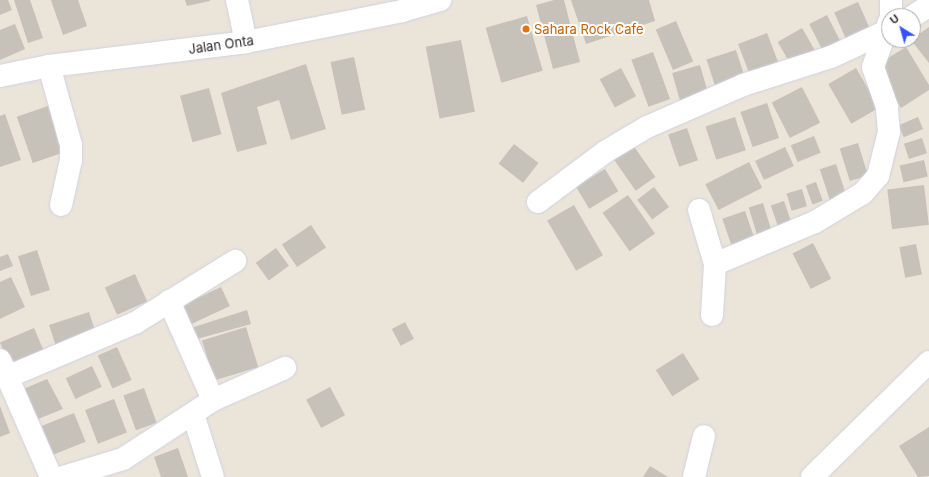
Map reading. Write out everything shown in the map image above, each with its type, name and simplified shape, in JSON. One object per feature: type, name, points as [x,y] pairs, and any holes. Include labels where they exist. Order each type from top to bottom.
[{"type":"street","points":[[237,0],[246,42]]},
{"type":"street","name":"Jalan Onta","points":[[0,76],[49,66],[246,42],[402,11],[440,0]]},
{"type":"street","points":[[538,202],[604,152],[647,127],[743,86],[831,58],[881,30]]},
{"type":"street","points":[[715,264],[815,222],[846,206],[874,183],[886,154],[889,132],[887,107],[873,66],[881,46]]},
{"type":"street","points":[[49,66],[71,145],[71,160],[61,205]]},
{"type":"street","points":[[699,210],[715,264],[712,315]]},
{"type":"street","points":[[51,477],[3,369],[134,323],[235,261]]},
{"type":"street","points":[[169,301],[213,400]]},
{"type":"street","points":[[812,477],[929,362]]},
{"type":"street","points":[[63,477],[123,459],[213,400],[285,368]]},
{"type":"street","points":[[193,414],[214,477]]},
{"type":"street","points":[[694,477],[704,436]]},
{"type":"building","points":[[0,0],[8,0],[12,10],[0,15]]},
{"type":"building","points":[[14,0],[30,0],[43,38],[28,43]]},
{"type":"building","points":[[51,0],[78,0],[87,26],[63,35]]},
{"type":"building","points":[[185,0],[210,0],[210,1],[187,6]]},
{"type":"building","points":[[554,0],[564,0],[580,62],[553,69],[536,5]]},
{"type":"building","points":[[571,0],[649,0],[655,21],[586,44]]},
{"type":"building","points":[[858,2],[872,33],[848,44],[834,13]]},
{"type":"building","points":[[827,15],[842,45],[825,54],[809,24]]},
{"type":"building","points":[[527,16],[543,71],[501,83],[486,28]]},
{"type":"building","points":[[676,21],[693,62],[673,70],[656,30]]},
{"type":"building","points":[[15,24],[25,49],[0,60],[0,30]]},
{"type":"building","points":[[929,27],[929,63],[917,48],[921,48],[921,33]]},
{"type":"building","points":[[802,28],[818,56],[794,70],[778,42]]},
{"type":"building","points":[[767,33],[779,64],[750,75],[738,44]]},
{"type":"building","points":[[461,40],[475,112],[440,119],[426,47]]},
{"type":"building","points":[[907,48],[929,85],[929,90],[901,108],[875,66]]},
{"type":"building","points":[[736,50],[746,80],[716,90],[707,60]]},
{"type":"building","points":[[653,52],[670,99],[648,107],[631,60]]},
{"type":"building","points":[[354,57],[365,110],[342,115],[331,62]]},
{"type":"building","points":[[306,64],[326,129],[291,140],[279,100],[257,107],[267,144],[237,152],[221,93]]},
{"type":"building","points":[[700,65],[710,99],[682,107],[672,73]]},
{"type":"building","points":[[621,68],[636,96],[615,108],[600,79]]},
{"type":"building","points":[[856,68],[879,108],[851,124],[828,84]]},
{"type":"building","points":[[802,87],[820,123],[790,138],[772,102]]},
{"type":"building","points":[[209,88],[221,134],[192,142],[180,96]]},
{"type":"building","points":[[767,103],[779,138],[753,147],[741,112]]},
{"type":"building","points":[[48,106],[64,152],[33,163],[17,117]]},
{"type":"building","points":[[5,114],[21,160],[0,167],[0,116]]},
{"type":"building","points":[[735,117],[746,150],[716,160],[706,127]]},
{"type":"building","points":[[918,117],[923,129],[904,137],[899,125]]},
{"type":"building","points":[[687,128],[698,160],[679,167],[668,135]]},
{"type":"building","points":[[814,136],[821,153],[798,162],[791,145]]},
{"type":"building","points":[[922,138],[927,153],[909,159],[904,144]]},
{"type":"building","points":[[858,143],[868,176],[850,181],[840,149]]},
{"type":"building","points":[[514,144],[538,163],[523,183],[499,164]]},
{"type":"building","points":[[633,145],[655,177],[636,191],[613,159]]},
{"type":"building","points":[[785,147],[794,166],[764,180],[755,161]]},
{"type":"building","points":[[924,160],[928,177],[903,182],[900,166]]},
{"type":"building","points":[[749,162],[762,188],[719,210],[705,184]]},
{"type":"building","points":[[836,164],[848,201],[832,206],[820,169]]},
{"type":"building","points":[[605,169],[618,191],[589,209],[576,187]]},
{"type":"building","points":[[816,182],[823,201],[813,205],[806,186]]},
{"type":"building","points":[[924,185],[929,225],[892,229],[887,190]]},
{"type":"building","points":[[654,187],[669,207],[652,220],[637,200]]},
{"type":"building","points":[[802,189],[807,206],[792,211],[787,193]]},
{"type":"building","points":[[628,195],[655,234],[630,251],[603,213]]},
{"type":"building","points":[[784,201],[794,230],[781,235],[771,206]]},
{"type":"building","points":[[763,203],[772,232],[757,236],[749,207]]},
{"type":"building","points":[[574,205],[603,255],[576,271],[547,220]]},
{"type":"building","points":[[745,211],[757,246],[734,254],[722,219]]},
{"type":"building","points":[[311,225],[326,247],[297,267],[282,245]]},
{"type":"building","points":[[813,243],[831,279],[811,289],[793,253]]},
{"type":"building","points":[[916,244],[922,274],[905,278],[899,247]]},
{"type":"building","points":[[276,248],[289,266],[269,280],[256,263]]},
{"type":"building","points":[[37,250],[50,290],[31,296],[18,256]]},
{"type":"building","points":[[8,254],[13,266],[0,271],[0,257]]},
{"type":"building","points":[[135,274],[147,301],[117,315],[105,287]]},
{"type":"building","points":[[11,277],[25,307],[0,319],[0,282]]},
{"type":"building","points":[[221,287],[230,306],[191,324],[182,305]]},
{"type":"building","points":[[247,310],[251,324],[197,339],[191,328]]},
{"type":"building","points":[[89,312],[97,336],[57,349],[49,325]]},
{"type":"building","points":[[405,322],[414,339],[401,346],[392,329]]},
{"type":"building","points":[[246,327],[258,367],[214,381],[202,340]]},
{"type":"building","points":[[34,328],[45,354],[11,368],[0,342]]},
{"type":"building","points":[[117,347],[132,380],[112,388],[98,356]]},
{"type":"building","points":[[683,353],[699,379],[672,396],[656,370]]},
{"type":"building","points":[[92,366],[102,387],[75,399],[66,378]]},
{"type":"building","points":[[47,379],[63,409],[33,421],[21,390]]},
{"type":"building","points":[[330,387],[345,415],[321,428],[306,400]]},
{"type":"building","points":[[144,388],[157,423],[136,430],[123,396]]},
{"type":"building","points":[[114,399],[127,433],[98,444],[85,410]]},
{"type":"building","points":[[0,406],[10,433],[0,437]]},
{"type":"building","points":[[74,413],[86,442],[53,455],[42,426]]},
{"type":"building","points":[[929,427],[929,476],[918,477],[899,446]]},
{"type":"building","points":[[178,448],[188,477],[161,477],[154,457]]},
{"type":"building","points":[[650,466],[668,477],[643,477]]},
{"type":"place","name":"Sahara Rock Cafe","points":[[526,29]]}]
